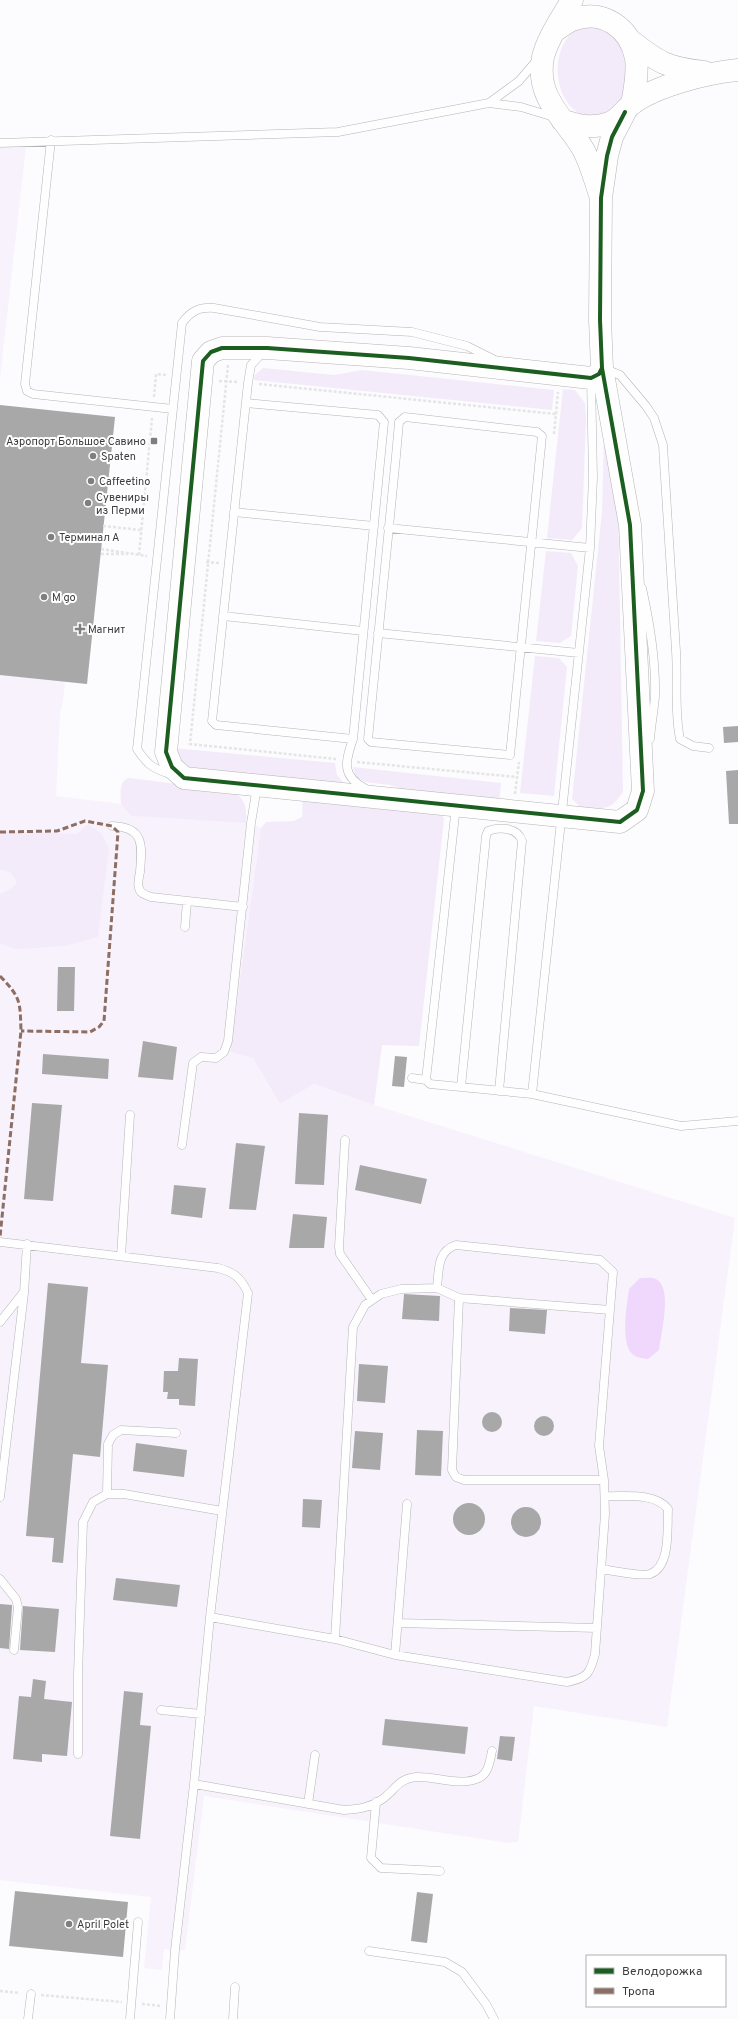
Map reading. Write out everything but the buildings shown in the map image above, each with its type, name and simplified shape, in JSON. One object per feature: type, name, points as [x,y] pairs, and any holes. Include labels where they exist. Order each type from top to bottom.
[{"type":"street","points":[[572,0],[551,39],[542,73],[543,88],[555,112],[584,151],[601,198]]},
{"type":"street","points":[[551,39],[572,20],[595,16],[609,19],[621,28],[631,41],[654,59],[677,69],[713,73]]},
{"type":"street","points":[[597,373],[514,369],[409,358],[267,348],[222,348],[211,352],[203,361],[166,752],[172,767],[184,778],[257,786],[380,796],[620,822],[637,810],[643,791],[630,525],[597,373],[600,320],[601,198],[607,156],[612,137],[629,108],[636,81],[636,66],[631,41]]},
{"type":"street","points":[[562,120],[580,127],[591,127],[611,123],[629,108],[678,83],[713,73],[738,70]]},
{"type":"lane","points":[[489,102],[520,81],[530,70],[551,39]]},
{"type":"lane","points":[[0,142],[338,132],[489,102],[521,107],[562,120]]},
{"type":"lane","points":[[51,140],[25,384],[27,390],[33,394],[173,409]]},
{"type":"lane","points":[[184,778],[162,772],[146,763],[137,749],[182,323],[189,313],[202,307],[320,327],[412,332],[467,346],[514,369]]},
{"type":"lane","points":[[267,348],[251,365],[212,721],[214,724],[353,739]]},
{"type":"lane","points":[[532,1094],[590,548],[597,373],[620,375],[646,406],[660,431],[663,445],[677,661],[676,722],[680,739],[693,746],[709,748]]},
{"type":"lane","points":[[246,403],[378,415],[384,422],[353,739],[346,760],[348,773],[355,784],[380,796]]},
{"type":"lane","points":[[405,418],[540,434],[542,436],[532,543],[511,752],[507,756],[369,741],[370,704],[400,422],[405,418]]},
{"type":"lane","points":[[234,512],[374,526]]},
{"type":"lane","points":[[388,528],[590,548]]},
{"type":"lane","points":[[223,616],[364,631]]},
{"type":"lane","points":[[378,633],[579,653]]},
{"type":"lane","points":[[182,1145],[193,1063],[201,1057],[216,1058],[224,1052],[228,1041],[251,823],[257,786]]},
{"type":"lane","points":[[426,1080],[456,805]]},
{"type":"lane","points":[[112,826],[125,826],[135,832],[139,840],[142,850],[139,888],[143,894],[151,897],[243,907]]},
{"type":"lane","points":[[461,1087],[486,836],[488,831],[494,829],[515,831],[520,834],[522,841],[499,1091]]},
{"type":"lane","points":[[185,927],[187,901]]},
{"type":"lane","points":[[412,1078],[426,1080],[430,1084],[532,1094],[681,1126],[738,1121]]},
{"type":"lane","points":[[121,1256],[130,1115]]},
{"type":"lane","points":[[345,1140],[339,1247],[340,1254],[372,1300]]},
{"type":"lane","points":[[0,1242],[27,1244],[230,1271],[242,1280],[248,1293],[210,1617],[194,1784],[175,1950],[170,2019]]},
{"type":"lane","points":[[0,1497],[24,1292],[27,1244]]},
{"type":"lane","points":[[210,1617],[335,1639],[396,1655],[566,1682],[582,1679],[591,1669],[595,1654],[605,1514],[604,1480],[599,1446],[613,1272],[600,1260],[456,1245],[448,1247],[441,1255],[437,1288]]},
{"type":"lane","points":[[335,1639],[353,1327],[364,1305],[382,1294],[401,1289],[437,1288],[459,1298],[610,1310]]},
{"type":"lane","points":[[0,1322],[24,1292]]},
{"type":"lane","points":[[459,1298],[452,1470],[456,1477],[464,1480],[604,1480]]},
{"type":"lane","points":[[107,1494],[108,1444],[113,1435],[121,1430],[176,1433]]},
{"type":"lane","points":[[78,1754],[78,1675],[83,1522],[93,1502],[107,1494],[124,1494],[222,1511]]},
{"type":"lane","points":[[601,1569],[649,1575],[658,1570],[664,1561],[668,1509],[663,1503],[656,1499],[605,1496]]},
{"type":"lane","points":[[396,1655],[407,1504]]},
{"type":"lane","points":[[0,1579],[16,1599],[18,1607],[14,1650]]},
{"type":"lane","points":[[398,1623],[597,1628]]},
{"type":"lane","points":[[161,1710],[201,1714]]},
{"type":"lane","points":[[194,1784],[344,1810],[365,1808],[382,1799],[399,1782],[416,1777],[465,1781],[480,1778],[488,1768],[492,1751]]},
{"type":"lane","points":[[308,1804],[315,1755]]},
{"type":"lane","points":[[376,1802],[371,1858],[376,1864],[381,1868],[440,1871]]},
{"type":"lane","points":[[130,2019],[138,1922]]},
{"type":"lane","points":[[369,1951],[445,1962],[462,1972],[486,2004],[494,2019]]},
{"type":"lane","points":[[232,2019],[235,1987]]},
{"type":"lane","points":[[28,2019],[32,1994]]},
{"type":"path","points":[[228,365],[190,744],[517,777]]},
{"type":"path","points":[[103,526],[141,530]]},
{"type":"path","points":[[100,554],[139,555],[101,549]]},
{"type":"path","points":[[0,1991],[172,2007]]},
{"type":"shaded area","points":[[599,23],[627,51],[626,87],[617,107],[601,118],[582,115],[569,104],[563,95],[559,84],[558,73],[558,61],[566,40],[576,30]]},
{"type":"shaded area","points":[[26,146],[0,378],[0,147]]},
{"type":"shaded area","points":[[263,368],[334,375],[362,370],[554,390],[552,410],[254,380],[255,375]]},
{"type":"shaded area","points":[[563,389],[575,390],[585,403],[586,420],[582,528],[572,540],[547,538]]},
{"type":"shaded area","points":[[0,405],[115,417],[87,684],[65,682],[60,713],[56,796],[121,804],[131,816],[251,823],[261,828],[230,1052],[253,1058],[280,1104],[314,1084],[374,1105],[735,1218],[667,1727],[534,1706],[518,1842],[508,1843],[204,1796],[185,1950],[164,1949],[162,1970],[144,1968],[151,1897],[0,1880]]},
{"type":"shaded area","points":[[604,439],[618,499],[623,792],[618,799],[609,806],[600,808],[580,807],[572,799],[602,512]]},
{"type":"shaded area","points":[[546,551],[571,553],[578,566],[571,636],[560,643],[536,641]]},
{"type":"shaded area","points":[[535,656],[559,658],[567,667],[554,796],[520,793]]},
{"type":"shaded area","points":[[173,748],[335,763],[337,775],[345,785],[180,769]]},
{"type":"shaded area","points":[[353,767],[501,783],[499,804],[418,795],[390,785],[365,782],[355,776]]},
{"type":"shaded area","points":[[129,778],[233,791],[241,798],[245,805],[246,823],[131,816],[121,804],[122,785],[125,780]]},
{"type":"shaded area","points":[[303,797],[441,814],[444,819],[419,1046],[382,1045],[374,1105],[314,1084],[280,1104],[253,1058],[230,1052],[261,828],[266,822],[294,821],[302,817]]},
{"type":"shaded area","points":[[88,824],[102,834],[109,848],[98,937],[65,946],[36,948],[15,949],[0,943],[0,894],[11,889],[17,882],[11,873],[0,869],[0,831],[77,834]]},
{"type":"shaded area","points":[[640,1278],[656,1279],[661,1284],[664,1291],[665,1301],[665,1312],[659,1350],[648,1359],[636,1357],[630,1351],[627,1344],[625,1325],[629,1289]]},
{"type":"marked path","points":[[0,832],[57,831],[85,821],[112,826],[118,832],[104,1021],[99,1027],[90,1032],[21,1031]]},
{"type":"marked path","points":[[0,976],[16,995],[18,1000],[21,1031],[0,1237]]},
{"type":"cycle path","points":[[602,368],[599,374],[591,378],[409,358],[267,348],[222,348],[211,352],[203,361],[166,752],[172,767],[184,778],[620,822],[637,810],[643,791],[630,525],[602,368],[600,320],[601,198],[607,156],[612,137],[625,112]]},
{"type":"place","name":"Аэропорт Большое Савино","points":[[154,441]]},
{"type":"place","name":"Spaten","points":[[93,456]]},
{"type":"place","name":"Caffeetino","points":[[91,481]]},
{"type":"place","name":"Сувениры из Перми","points":[[88,503]]},
{"type":"place","name":"Терминал А","points":[[51,537]]},
{"type":"place","name":"М go","points":[[44,597]]},
{"type":"place","name":"Магнит","points":[[80,629]]},
{"type":"place","name":"April Polet","points":[[69,1924]]}]
